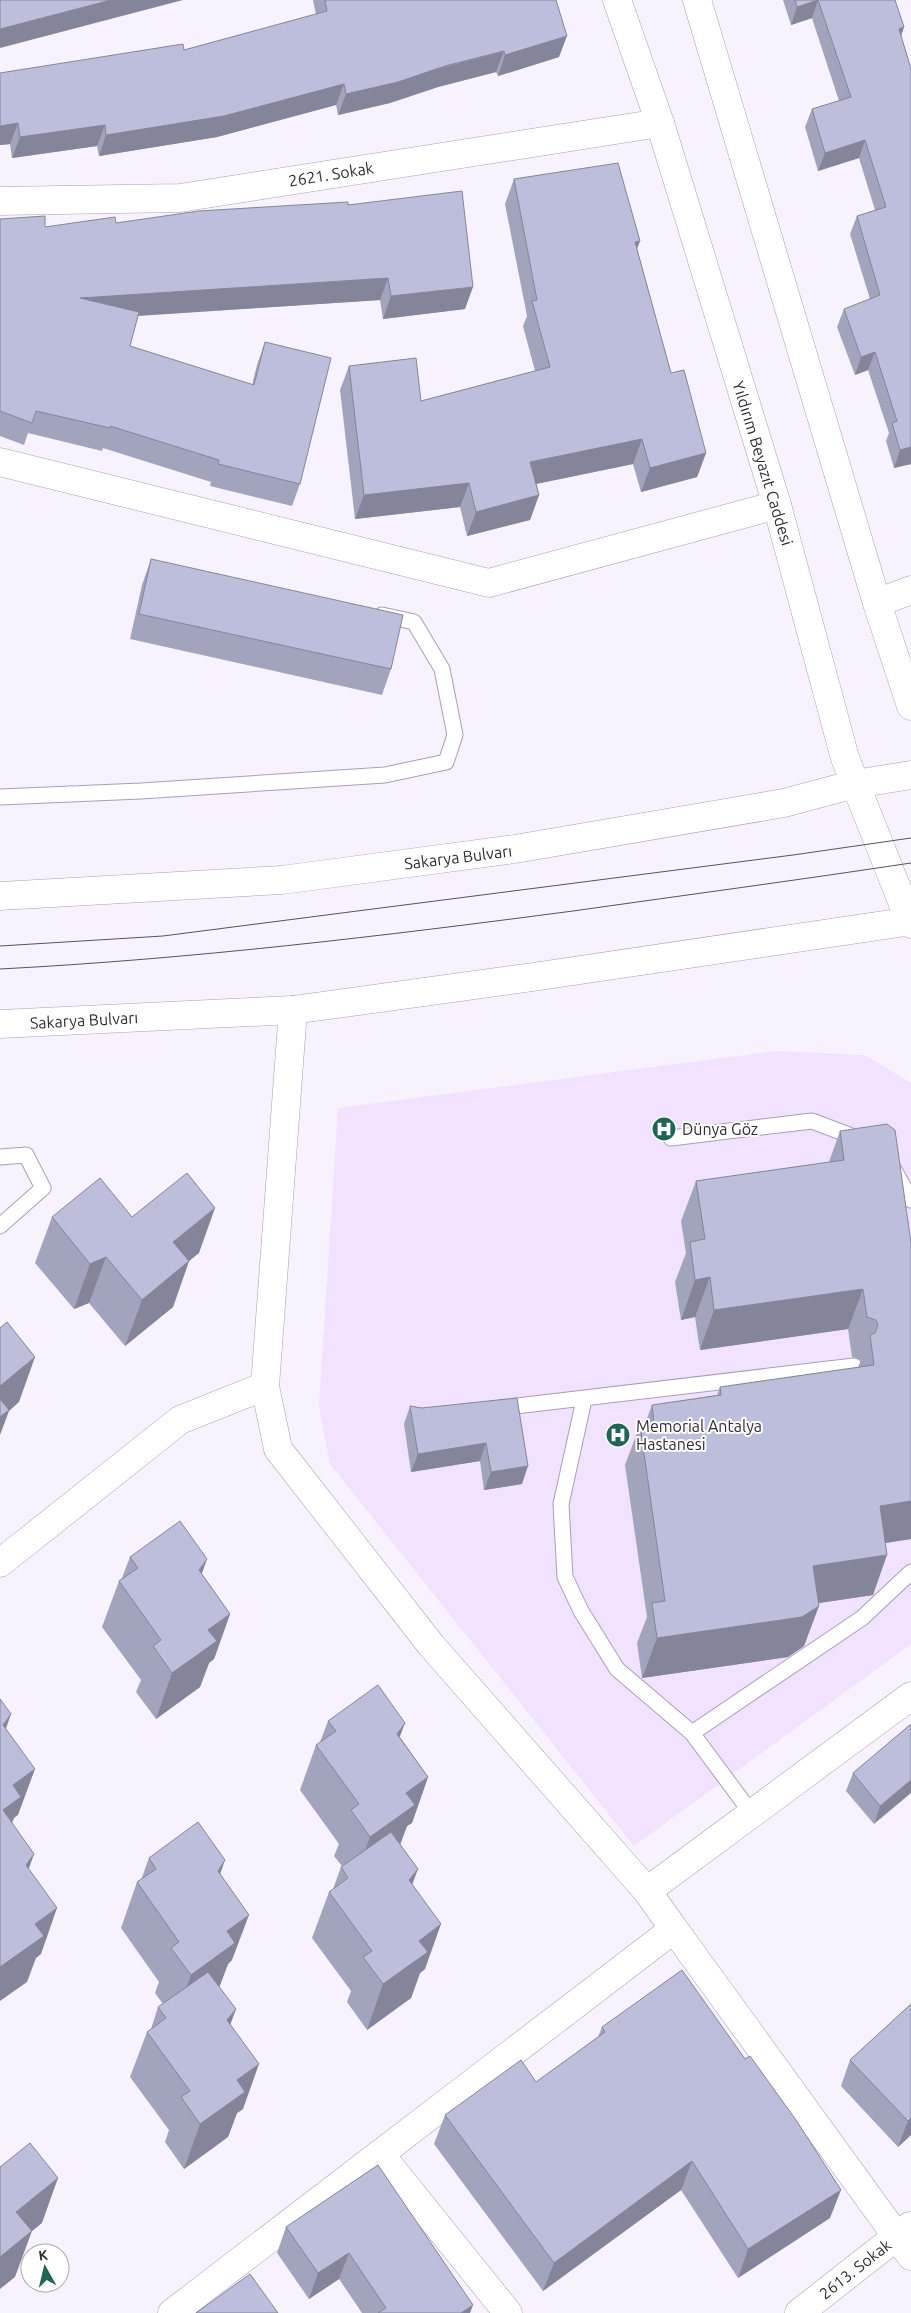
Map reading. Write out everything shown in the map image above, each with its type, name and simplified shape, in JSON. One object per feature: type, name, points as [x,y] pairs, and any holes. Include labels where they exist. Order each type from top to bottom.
[{"type":"street","name":"Yıldırım Beyazıt Caddesi","points":[[617,0],[660,123],[777,505],[845,758],[910,922]]},
{"type":"street","points":[[697,0],[877,602],[911,706]]},
{"type":"street","name":"2621. Sokak","points":[[0,202],[180,198],[660,123]]},
{"type":"street","points":[[0,462],[489,582],[777,505]]},
{"type":"street","points":[[877,602],[911,590]]},
{"type":"street","name":"Sakarya Bulvarı","points":[[0,896],[282,880],[515,850],[784,803],[855,784],[911,775]]},
{"type":"street","name":"Sakarya Bulvarı","points":[[0,1024],[293,1010],[910,922]]},
{"type":"street","points":[[293,1010],[265,1386],[278,1449],[431,1645],[648,1891],[674,1929],[906,2239]]},
{"type":"street","points":[[0,1563],[180,1420],[265,1386]]},
{"type":"street","points":[[648,1891],[911,1696]]},
{"type":"street","points":[[172,2313],[674,1929]]},
{"type":"street","points":[[380,2154],[508,2313]]},
{"type":"street","name":"2613. Sokak","points":[[798,2313],[906,2239]]},
{"type":"lane","points":[[0,797],[141,791],[385,775],[446,762],[455,734],[442,669],[414,622],[366,612]]},
{"type":"lane","points":[[671,1138],[812,1121],[849,1135],[892,1167],[911,1200]]},
{"type":"lane","points":[[0,1157],[26,1155],[43,1188],[0,1226]]},
{"type":"lane","points":[[892,1167],[896,1205]]},
{"type":"lane","points":[[489,1409],[584,1400],[854,1366]]},
{"type":"lane","points":[[584,1400],[561,1504],[565,1577],[581,1611],[617,1669],[692,1733],[752,1814]]},
{"type":"lane","points":[[692,1733],[862,1618],[911,1572]]},
{"type":"shaded area","name":"Memorial Antalya Hastanesi","points":[[776,1051],[865,1055],[911,1083],[911,1644],[634,1846],[330,1464],[319,1406],[338,1108]]},
{"type":"building","points":[[0,0],[111,0],[0,29]]},
{"type":"building","points":[[325,0],[556,0],[567,36],[505,55],[504,51],[445,66],[398,82],[346,94],[344,84],[224,116],[106,135],[105,125],[20,137],[18,123],[0,126],[0,73],[183,44],[184,50],[327,11]]},
{"type":"building","points":[[795,0],[818,0],[797,7]]},
{"type":"building","points":[[818,0],[895,0],[904,27],[899,29],[911,69],[911,447],[900,450],[892,423],[897,421],[875,352],[861,357],[844,309],[880,295],[857,216],[886,207],[865,140],[825,153],[812,109],[851,97]]},
{"type":"building","points":[[618,163],[640,241],[635,242],[671,373],[684,370],[706,453],[650,468],[642,439],[530,462],[539,495],[476,512],[469,483],[364,495],[349,366],[416,358],[421,401],[550,367],[532,301],[537,300],[514,179]]},
{"type":"building","points":[[462,191],[473,287],[391,296],[388,278],[80,298],[139,312],[130,346],[254,385],[265,342],[331,358],[300,484],[218,464],[219,460],[110,426],[110,428],[36,411],[32,423],[0,411],[0,219],[45,216],[45,227],[115,217],[116,223],[199,211],[348,202],[348,205]]},
{"type":"building","points":[[151,559],[403,615],[391,669],[139,614]]},
{"type":"building","points":[[887,1124],[895,1130],[911,1243],[911,1501],[880,1506],[887,1555],[813,1566],[819,1606],[802,1617],[657,1638],[652,1603],[665,1601],[640,1425],[654,1423],[652,1405],[721,1395],[720,1387],[874,1365],[870,1335],[875,1333],[878,1325],[876,1320],[867,1317],[863,1289],[714,1310],[710,1277],[695,1280],[690,1242],[705,1239],[696,1181],[844,1160],[840,1131]]},
{"type":"building","points":[[187,1173],[215,1208],[173,1242],[189,1261],[142,1300],[106,1257],[90,1264],[52,1217],[100,1178],[132,1217]]},
{"type":"building","points":[[7,1322],[35,1357],[0,1386],[0,1328]]},
{"type":"building","points":[[517,1398],[528,1466],[491,1472],[486,1443],[418,1454],[410,1406],[422,1408]]},
{"type":"building","points":[[0,1399],[9,1410],[0,1417]]},
{"type":"building","points":[[180,1521],[207,1559],[199,1570],[230,1614],[208,1630],[217,1641],[172,1673],[153,1646],[161,1640],[119,1581],[138,1568],[130,1557]]},
{"type":"building","points":[[378,1685],[405,1723],[397,1734],[428,1777],[406,1793],[415,1805],[370,1837],[351,1810],[359,1804],[316,1745],[336,1731],[328,1721]]},
{"type":"building","points":[[0,1699],[11,1714],[3,1725],[35,1769],[13,1785],[21,1797],[3,1810],[34,1854],[26,1865],[57,1908],[35,1924],[44,1936],[0,1967]]},
{"type":"building","points":[[911,1724],[911,1780],[880,1806],[853,1773]]},
{"type":"building","points":[[198,1822],[225,1860],[218,1871],[249,1915],[227,1931],[235,1943],[191,1975],[171,1948],[179,1942],[137,1882],[156,1869],[149,1858]]},
{"type":"building","points":[[391,1832],[418,1869],[409,1880],[441,1924],[419,1941],[428,1952],[383,1984],[363,1957],[372,1951],[329,1892],[348,1878],[341,1867]]},
{"type":"building","points":[[682,1970],[745,2059],[750,2056],[796,2120],[841,2190],[748,2249],[692,2161],[554,2263],[445,2115],[521,2060],[536,2082],[605,2032],[602,2027]]},
{"type":"building","points":[[208,1972],[236,2009],[227,2020],[259,2064],[237,2080],[245,2092],[200,2124],[181,2097],[190,2091],[147,2032],[166,2018],[158,2007]]},
{"type":"building","points":[[911,2004],[911,2118],[908,2121],[850,2060]]},
{"type":"building","points":[[30,2143],[58,2178],[16,2212],[32,2231],[0,2257],[0,2167]]},
{"type":"building","points":[[378,2165],[473,2305],[461,2313],[378,2313],[386,2308],[349,2253],[318,2273],[286,2227]]},
{"type":"building","points":[[250,2274],[278,2313],[196,2313]]},
{"type":"tram line","points":[[0,946],[163,936],[793,855],[911,838]]},
{"type":"tram line","points":[[0,969],[216,953],[359,938],[573,911],[911,863]]},
{"type":"place","name":"Dünya Göz","points":[[664,1129]]},
{"type":"place","name":"Memorial Antalya Hastanesi","points":[[618,1435]]}]
